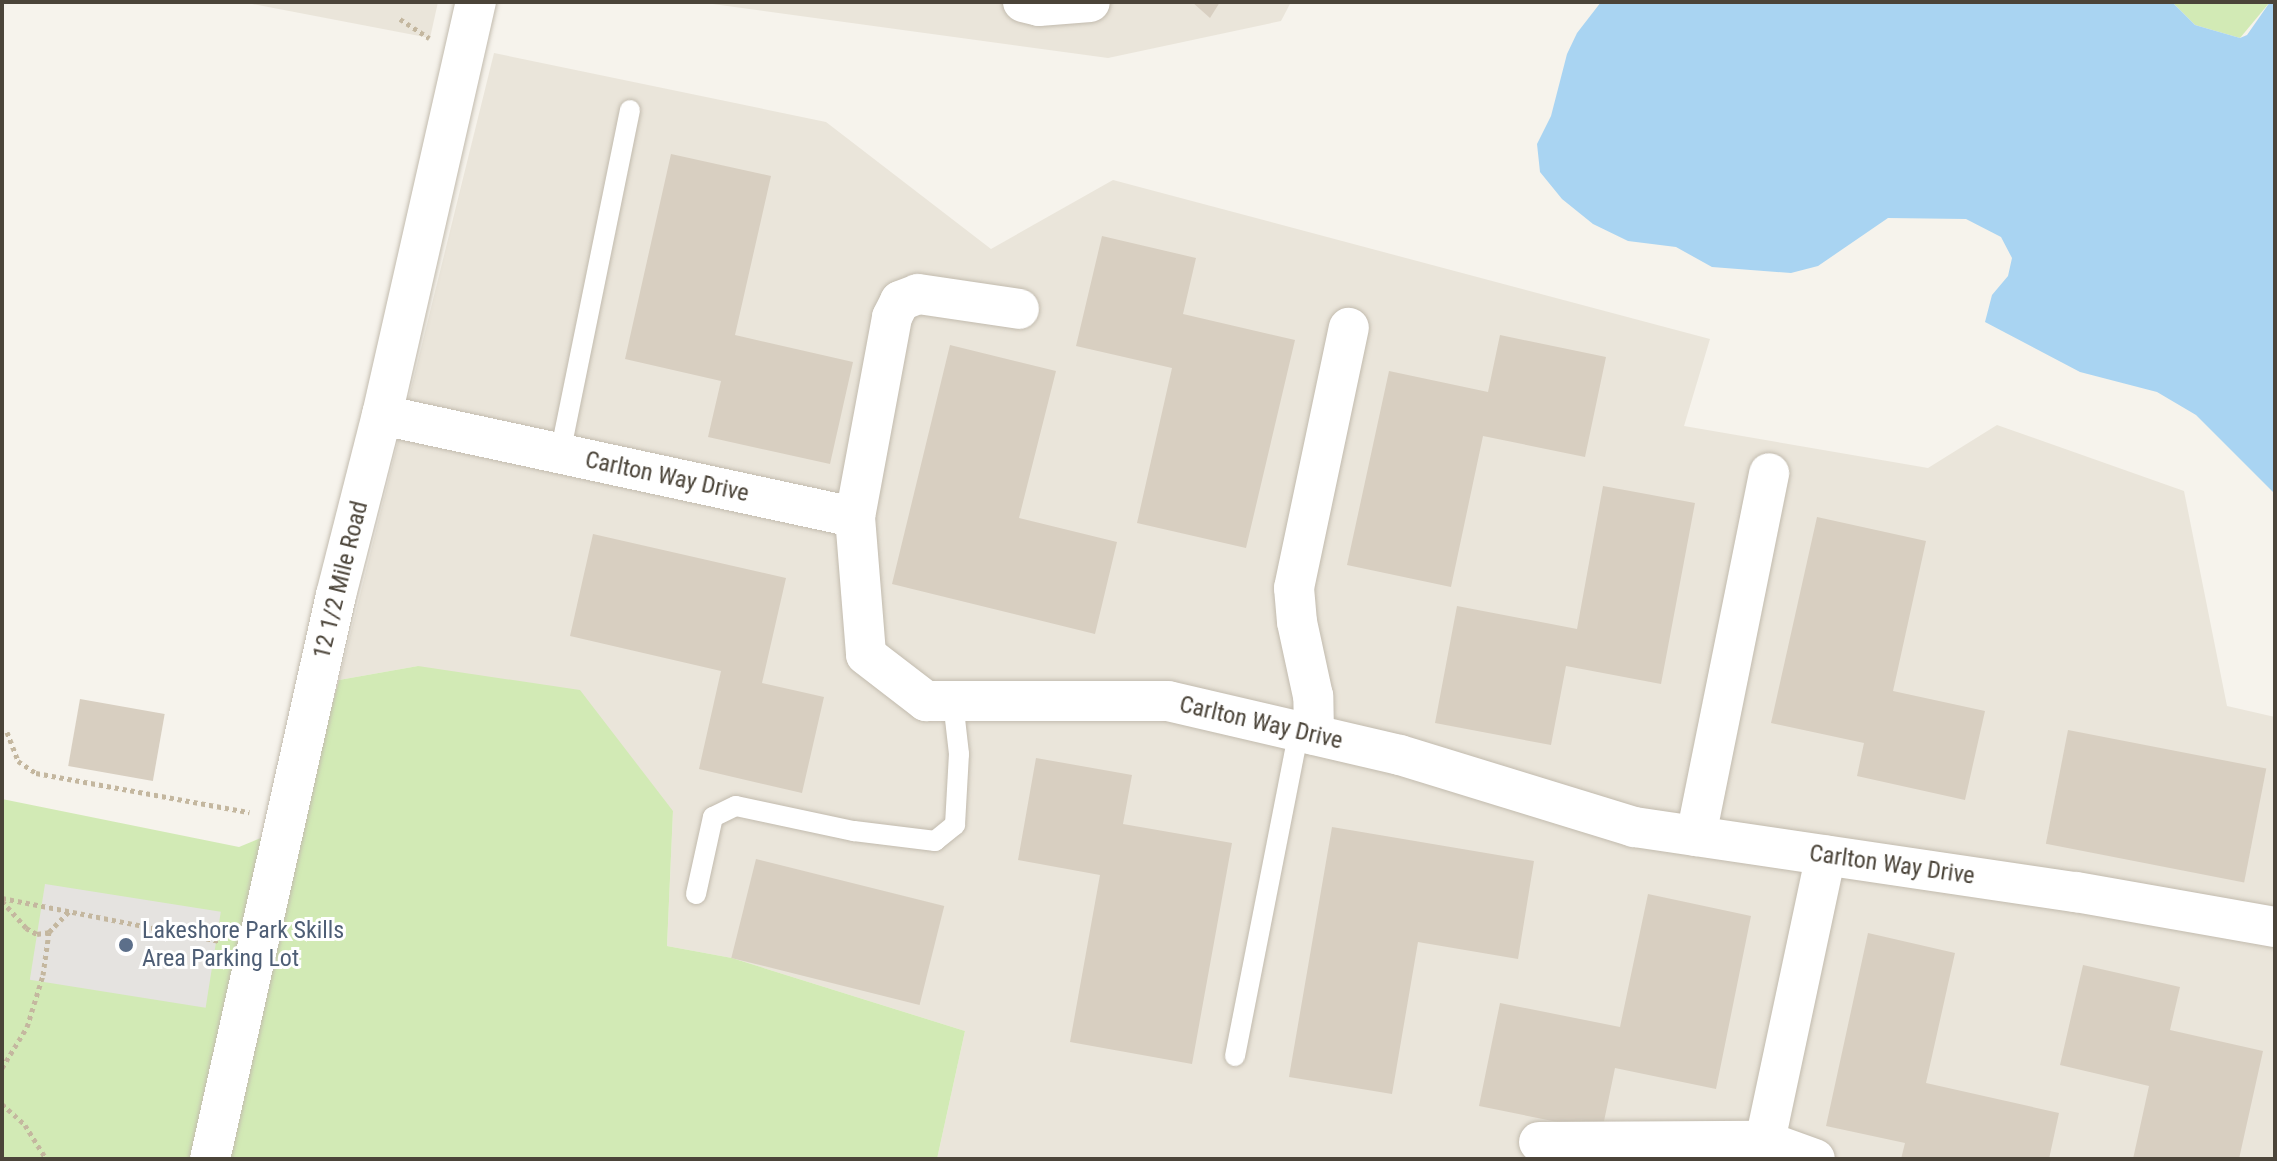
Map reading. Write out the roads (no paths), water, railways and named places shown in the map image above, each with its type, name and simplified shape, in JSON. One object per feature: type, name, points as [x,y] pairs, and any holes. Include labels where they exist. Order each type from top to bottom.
[{"type":"street","name":"12 1/2 Mile Road","points":[[210,1159],[336,595],[382,415],[476,2]]},
{"type":"street","points":[[1023,2],[1039,6],[1090,2]]},
{"type":"street","points":[[855,517],[892,317],[900,301],[918,294],[1019,309]]},
{"type":"street","points":[[1306,733],[1313,696],[1297,622],[1294,588],[1349,328]]},
{"type":"street","name":"Carlton Way Drive","points":[[382,415],[855,517],[866,655],[926,701],[1168,701],[1400,755],[1634,827],[2275,927]]},
{"type":"street","points":[[1696,836],[1769,473]]},
{"type":"street","points":[[1765,1141],[1826,855]]},
{"type":"street","points":[[1539,1142],[1765,1141],[1815,1159]]},
{"type":"lane","points":[[560,454],[630,110]]},
{"type":"lane","points":[[696,894],[713,817],[736,806],[854,831],[935,841],[955,825],[959,754],[953,701]]},
{"type":"lane","points":[[1235,1056],[1306,733]]},
{"type":"water","points":[[1601,2],[2172,2],[2195,25],[2240,38],[2247,35],[2270,2],[2275,2],[2275,494],[2196,415],[2157,392],[2080,372],[1985,322],[1992,295],[2008,276],[2012,258],[2001,237],[1966,219],[1888,218],[1818,266],[1791,273],[1712,267],[1676,247],[1628,241],[1593,224],[1562,199],[1540,172],[1537,144],[1551,116],[1567,54],[1577,33]]},
{"type":"place","name":"Lakeshore Park Skills Area Parking Lot","points":[[126,945]]}]
